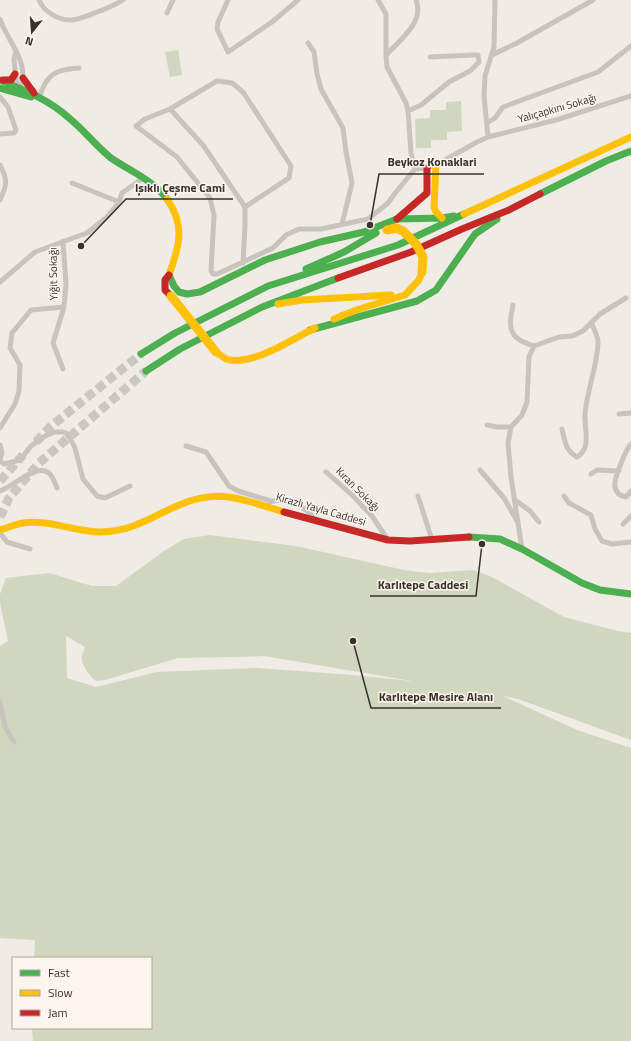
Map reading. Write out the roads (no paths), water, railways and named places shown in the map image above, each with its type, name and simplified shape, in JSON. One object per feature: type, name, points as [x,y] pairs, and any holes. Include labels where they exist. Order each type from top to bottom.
[{"type":"main road","points":[[0,83],[19,76],[39,98]]},
{"type":"main road","points":[[0,83],[39,98],[58,109],[79,126],[103,151],[143,178],[160,192],[169,202],[178,217],[180,227],[179,245],[169,275],[165,280],[165,290],[216,352],[226,359],[241,361],[258,356],[310,330],[356,310],[405,295],[420,280],[422,272],[423,257],[416,244],[404,231],[396,228],[282,254]]},
{"type":"main road","points":[[268,286],[398,245],[631,137]]},
{"type":"main road","points":[[146,372],[180,349],[262,307],[411,252],[509,210],[606,161],[631,151]]},
{"type":"main road","points":[[436,165],[432,201],[434,210],[442,218]]},
{"type":"main road","points":[[169,275],[174,286],[179,292],[187,294],[200,292],[265,260],[320,242],[364,232],[397,219],[427,193],[427,168]]},
{"type":"main road","points":[[310,330],[417,301],[436,290],[475,234],[509,210]]},
{"type":"main road","points":[[397,219],[442,218],[463,215]]},
{"type":"main road","points":[[140,354],[175,333],[268,286],[344,252],[376,233]]},
{"type":"main road","points":[[262,307],[302,300],[405,295]]},
{"type":"main road","name":"Kirazlı Yayla Caddesi","points":[[0,531],[23,523],[41,523],[81,531],[102,532],[126,529],[146,522],[184,503],[206,498],[228,497],[388,540],[410,541],[477,537],[500,539],[522,548],[582,583],[600,590],[631,594]]},
{"type":"street","points":[[39,0],[43,8],[59,19],[69,21],[80,19],[115,5],[123,0]]},
{"type":"street","points":[[167,13],[173,0]]},
{"type":"street","points":[[228,0],[218,22],[217,29],[228,52],[272,22],[298,0]]},
{"type":"street","points":[[245,207],[289,178],[291,166],[243,92],[232,83],[218,81],[170,109],[145,119],[136,126],[176,157],[210,198],[214,214],[211,271],[213,274],[217,274],[273,248],[286,235],[299,229],[322,228],[368,219],[388,203],[415,169],[411,154],[408,111],[406,103],[387,67],[386,14],[378,0]]},
{"type":"street","points":[[386,56],[410,29],[418,16],[416,0]]},
{"type":"street","points":[[488,137],[484,96],[485,76],[494,47],[495,0]]},
{"type":"street","points":[[492,55],[517,43],[593,0]]},
{"type":"street","points":[[0,19],[1,28],[16,50],[21,62],[18,90]]},
{"type":"street","points":[[308,43],[314,52],[321,89],[343,128],[352,183],[342,224]]},
{"type":"street","points":[[487,123],[496,118],[503,107],[598,72],[631,46]]},
{"type":"street","points":[[16,50],[14,60],[19,76],[18,90]]},
{"type":"street","points":[[408,111],[421,105],[449,82],[470,72],[479,62],[478,55],[430,57]]},
{"type":"street","points":[[39,98],[44,84],[56,72],[65,69],[79,68]]},
{"type":"street","name":"Yalıçapkını Sokağı","points":[[415,169],[427,168],[436,165],[488,137],[556,120],[631,96]]},
{"type":"street","points":[[0,97],[8,108],[16,130],[14,133],[0,134]]},
{"type":"street","points":[[170,109],[202,145],[245,207],[242,263]]},
{"type":"street","points":[[0,165],[5,175],[6,184],[5,191],[0,200]]},
{"type":"street","points":[[0,282],[35,252],[87,233],[107,217],[119,202],[122,193],[143,178]]},
{"type":"street","points":[[72,183],[119,202]]},
{"type":"street","name":"Yiğit Sokağı","points":[[63,241],[66,284],[64,307],[53,343],[63,369]]},
{"type":"street","points":[[513,305],[510,323],[512,331],[517,339],[534,346],[559,337],[572,336],[584,331],[600,314],[626,298]]},
{"type":"street","name":"Yiğit Sokağı","points":[[0,428],[14,404],[19,391],[20,366],[10,348],[12,334],[31,310],[64,307]]},
{"type":"street","points":[[562,430],[570,453],[577,457],[582,454],[586,444],[586,404],[596,360],[598,343],[598,336],[592,323]]},
{"type":"street","points":[[522,548],[511,477],[508,443],[511,428],[522,415],[527,402],[529,357],[534,346]]},
{"type":"street","points":[[619,414],[631,413]]},
{"type":"street","points":[[487,425],[497,428],[511,428]]},
{"type":"street","points":[[0,445],[2,453],[0,460],[4,464],[20,460],[31,446],[45,436],[55,432],[63,432],[66,433],[75,448],[83,480],[97,496],[105,498],[130,486]]},
{"type":"street","points":[[631,444],[628,447],[615,483],[616,492],[620,496],[626,497],[631,491]]},
{"type":"street","points":[[186,446],[206,452],[228,486],[238,491],[271,501]]},
{"type":"street","points":[[0,491],[36,470],[44,470],[50,474],[58,488]]},
{"type":"street","points":[[480,470],[504,498],[518,524]]},
{"type":"street","points":[[590,474],[597,470],[619,471]]},
{"type":"street","name":"Kıran Sokağı","points":[[326,472],[352,495],[372,516],[388,540]]},
{"type":"street","points":[[418,496],[432,540]]},
{"type":"street","points":[[564,496],[569,503],[591,514],[595,529],[602,542],[612,544],[631,542]]},
{"type":"street","points":[[260,505],[271,501],[284,499],[308,511],[318,521]]},
{"type":"street","points":[[515,500],[530,511],[539,522]]},
{"type":"street","points":[[623,524],[631,516]]},
{"type":"street","points":[[0,531],[7,542],[30,549]]},
{"type":"street","points":[[0,702],[5,727],[14,742]]},
{"type":"tunnel","points":[[36,442],[50,427],[141,354]]},
{"type":"tunnel","points":[[0,517],[9,498],[39,463],[146,371]]},
{"type":"tunnel","points":[[0,481],[23,455]]},
{"type":"place","name":"Beykoz Konaklari","points":[[370,225]]},
{"type":"place","name":"Işıklı Çeşme Cami","points":[[81,246]]},
{"type":"place","name":"Karlıtepe Caddesi","points":[[482,544]]},
{"type":"place","name":"Karlıtepe Mesire Alanı","points":[[353,641]]}]
